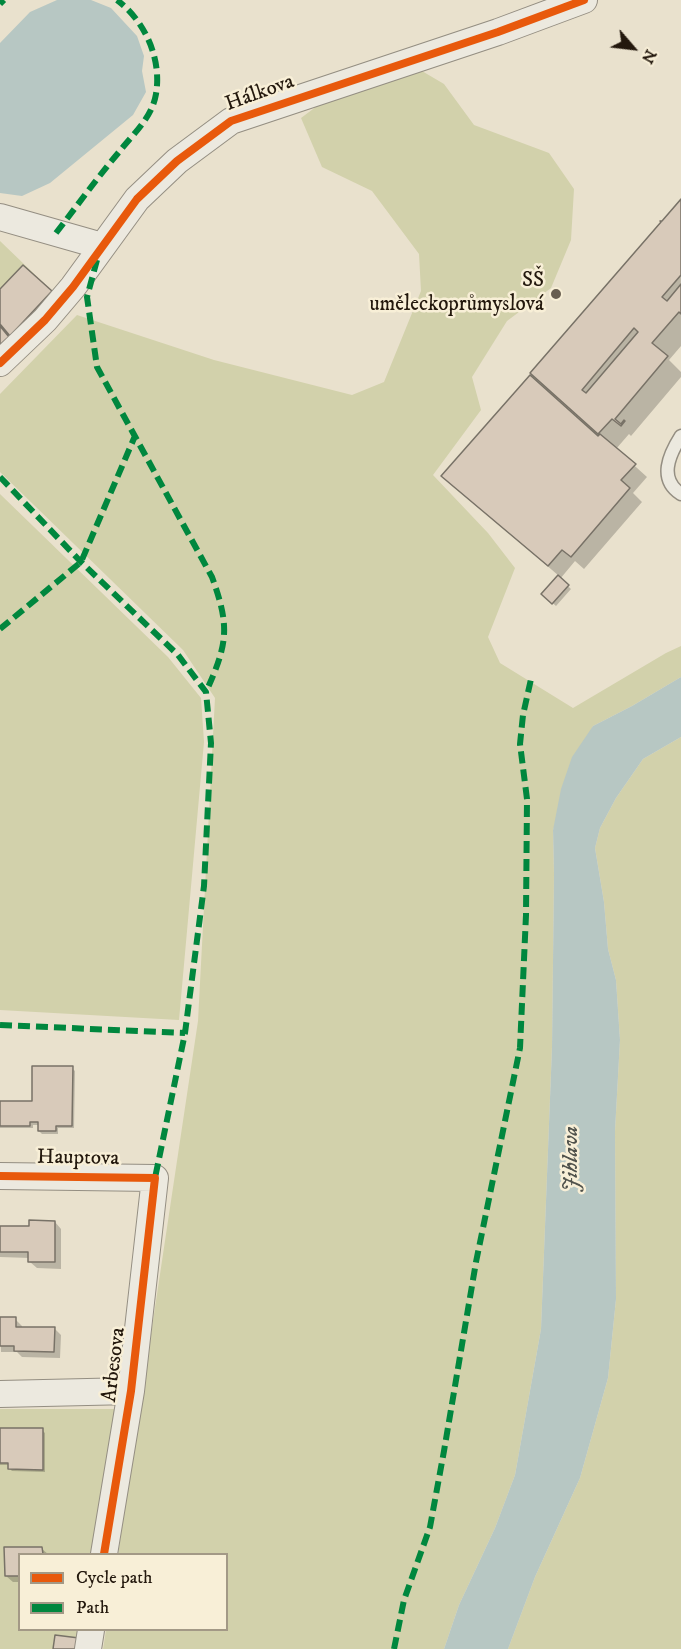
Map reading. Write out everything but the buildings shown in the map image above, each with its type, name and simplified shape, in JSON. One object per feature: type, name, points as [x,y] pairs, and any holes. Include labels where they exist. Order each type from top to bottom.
[{"type":"street","name":"Hálkova","points":[[0,363],[59,303],[137,199],[177,161],[231,121],[498,32],[584,0]]},
{"type":"street","points":[[0,217],[102,246]]},
{"type":"street","name":"Hauptova","points":[[0,1176],[155,1178]]},
{"type":"street","name":"Arbesova","points":[[104,1553],[131,1391],[155,1178]]},
{"type":"street","points":[[0,1394],[131,1391]]},
{"type":"street","points":[[88,1649],[92,1631]]},
{"type":"lane","points":[[681,436],[667,460],[667,475],[672,486],[681,494]]},
{"type":"green space","points":[[410,64],[444,84],[474,125],[549,153],[574,189],[571,240],[551,288],[507,321],[472,377],[481,410],[433,475],[488,533],[515,568],[488,637],[500,663],[573,708],[681,646],[681,677],[593,726],[553,830],[552,1047],[541,1329],[515,1475],[495,1528],[459,1605],[444,1649],[103,1649],[106,1631],[228,1631],[228,1553],[118,1553],[198,1021],[215,698],[183,650],[0,472],[0,394],[77,315],[214,360],[352,395],[384,382],[421,291],[419,254],[372,191],[322,167],[301,118],[368,68]]},
{"type":"green space","points":[[0,241],[52,291],[0,345]]},
{"type":"green space","points":[[0,494],[168,657],[201,698],[204,742],[179,1020],[0,1010]]},
{"type":"green space","points":[[681,737],[681,1649],[508,1649],[535,1577],[580,1478],[608,1378],[616,1299],[615,1131],[620,1040],[616,980],[608,949],[604,902],[595,848],[600,828],[616,798],[643,759]]},
{"type":"green space","points":[[0,1409],[120,1409],[94,1553],[18,1553],[18,1631],[81,1631],[78,1649],[0,1649]]},
{"type":"water","points":[[57,0],[91,0],[111,8],[137,36],[144,56],[142,71],[146,92],[133,115],[50,183],[22,196],[0,193],[0,43],[30,12]]},
{"type":"water","name":"Jihlava","points":[[681,677],[681,737],[643,759],[616,798],[600,828],[595,848],[604,902],[608,949],[616,980],[620,1040],[615,1131],[616,1299],[608,1378],[580,1478],[535,1577],[508,1649],[444,1649],[459,1605],[495,1528],[515,1475],[541,1329],[552,1047],[553,830],[561,789],[572,757],[593,726]]},
{"type":"marked path","points":[[0,4],[4,0]]},
{"type":"marked path","points":[[56,233],[141,125],[154,103],[157,81],[154,54],[136,19],[117,0]]},
{"type":"marked path","points":[[97,260],[87,297],[97,367],[212,577],[222,609],[224,622],[222,647],[206,692]]},
{"type":"marked path","points":[[0,629],[81,562],[135,436]]},
{"type":"marked path","points":[[0,477],[81,562],[178,655],[206,692],[211,743],[204,886],[185,1033],[155,1178]]},
{"type":"marked path","points":[[394,1649],[404,1600],[430,1527],[476,1262],[520,1048],[526,915],[527,799],[520,744],[523,715],[531,679]]},
{"type":"marked path","points":[[0,1025],[185,1033]]},
{"type":"cycle path","points":[[0,363],[45,320],[73,287],[137,199],[177,161],[231,121],[498,32],[584,0]]},
{"type":"cycle path","points":[[0,1176],[155,1178],[131,1391],[104,1553]]},
{"type":"place","name":"SŠ uměleckoprůmyslová","points":[[556,294]]}]
